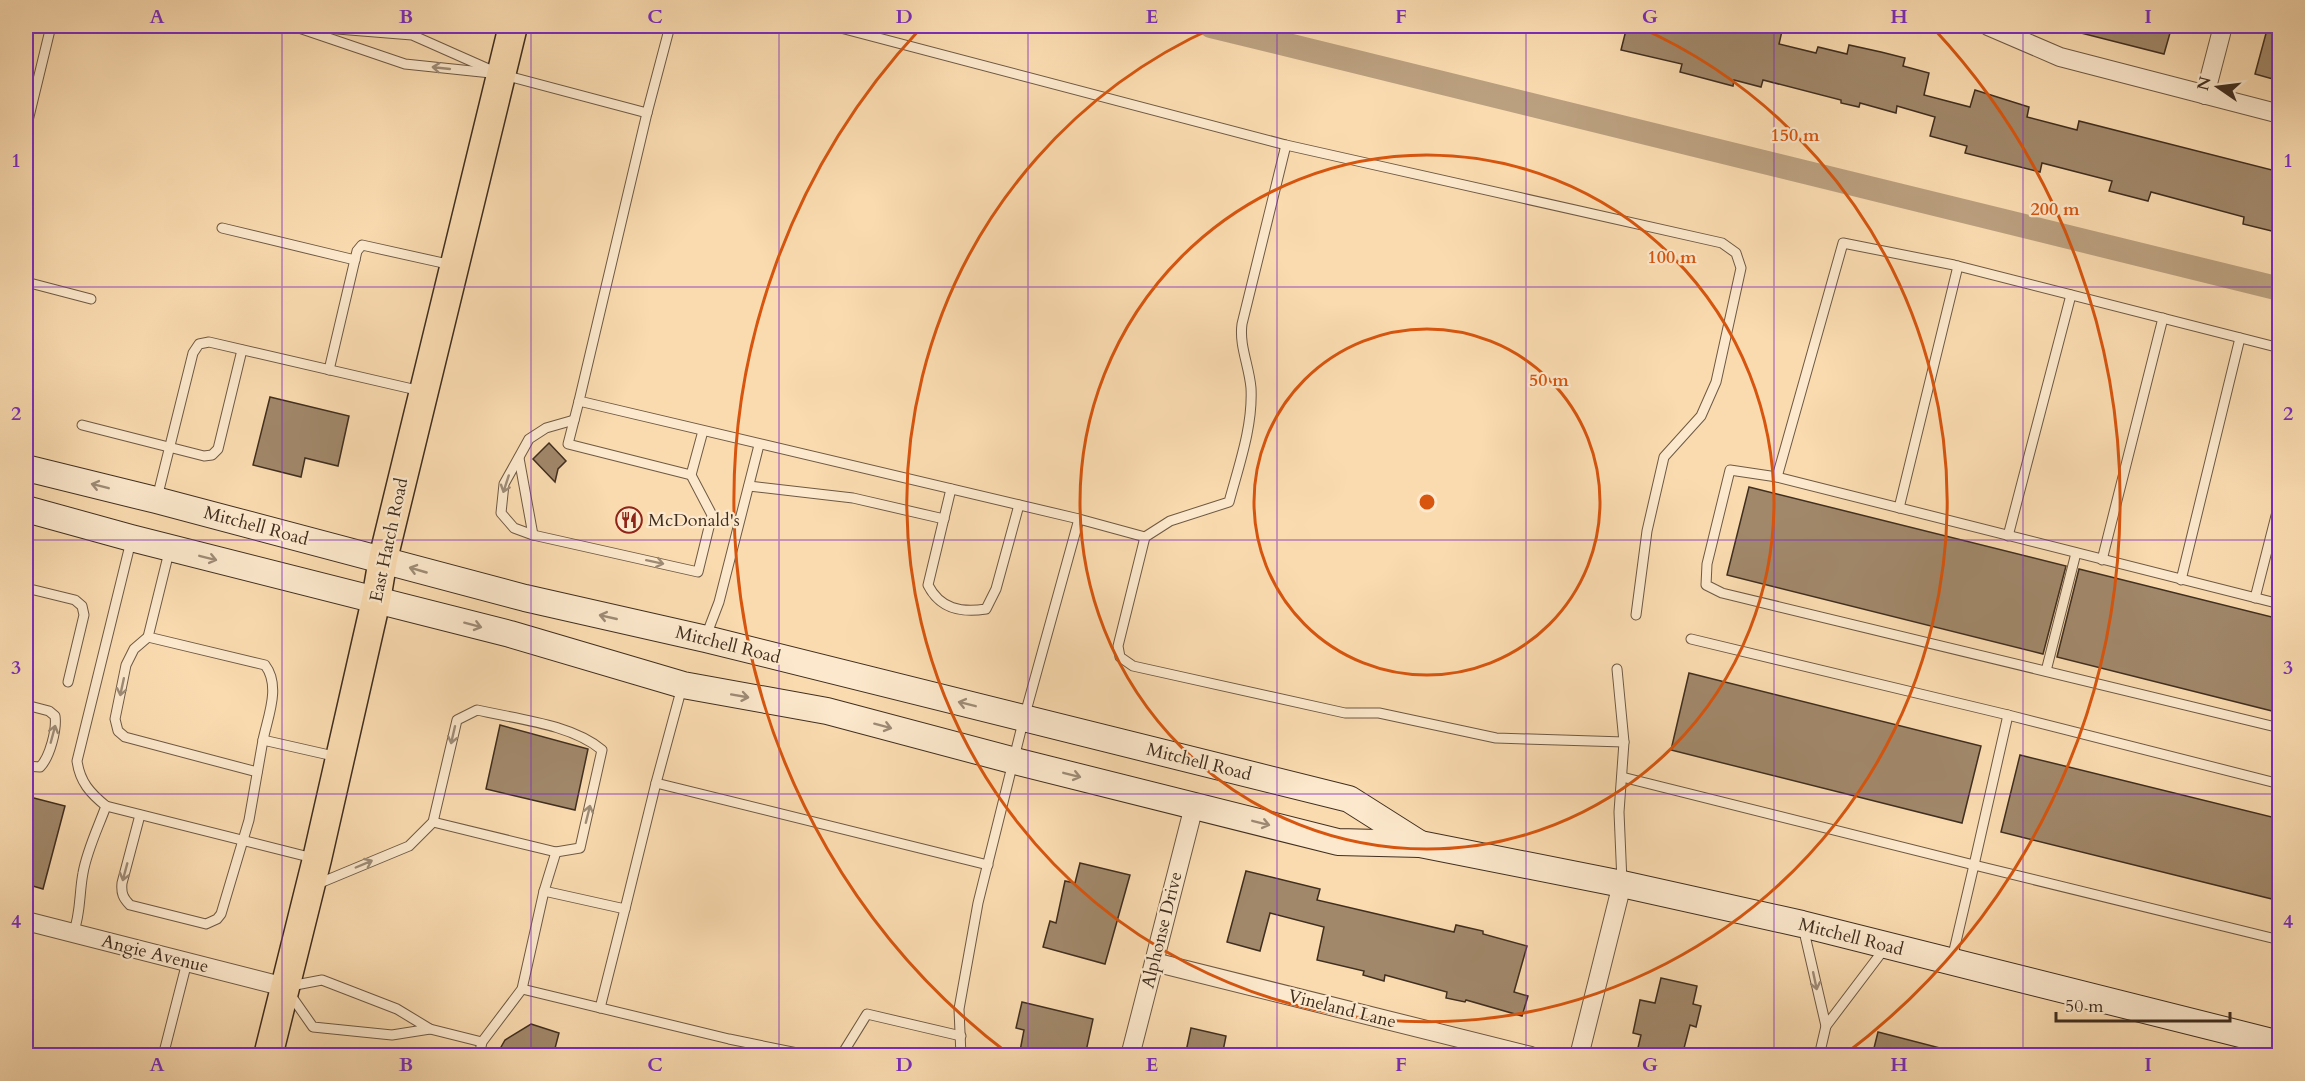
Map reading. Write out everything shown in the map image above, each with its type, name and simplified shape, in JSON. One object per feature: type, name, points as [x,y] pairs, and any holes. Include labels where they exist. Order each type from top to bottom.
[{"type":"main road","name":"East Hatch Road","points":[[268,1056],[317,859],[423,391],[513,26]]},
{"type":"main road","name":"Mitchell Road","points":[[26,468],[156,500],[525,598],[706,639],[1349,799],[1420,844]]},
{"type":"main road","name":"Mitchell Road","points":[[26,509],[131,538],[510,634],[682,685],[827,711],[1014,761],[1338,842],[1420,844],[1622,884],[1802,924],[2277,1043]]},
{"type":"street","points":[[1988,26],[2060,57],[2280,114]]},
{"type":"street","points":[[2205,95],[2223,26]]},
{"type":"street","name":"Alphonse Drive","points":[[1130,1056],[1194,806]]},
{"type":"street","points":[[1579,1056],[1622,884]]},
{"type":"street","name":"Angie Avenue","points":[[26,921],[285,987]]},
{"type":"street","name":"Vineland Lane","points":[[1154,962],[1531,1056]]},
{"type":"lane","points":[[26,129],[51,26]]},
{"type":"lane","points":[[293,26],[405,64],[500,74],[647,112]]},
{"type":"lane","points":[[300,26],[412,35],[500,74]]},
{"type":"lane","points":[[670,26],[647,112],[594,346],[568,444],[692,475]]},
{"type":"lane","points":[[833,26],[1286,145],[1722,243],[1736,252],[1741,268],[1716,382],[1701,416],[1664,457],[1647,531],[1636,615]]},
{"type":"lane","points":[[1286,145],[1242,324],[1240,340],[1251,384],[1251,405],[1245,444],[1229,502],[1170,521],[1145,537],[1118,646],[1120,657],[1133,666],[1345,713],[1378,713],[1496,738],[1624,742]]},
{"type":"lane","points":[[222,228],[355,260]]},
{"type":"lane","points":[[1777,477],[1843,243],[1958,266],[2280,348]]},
{"type":"lane","points":[[329,370],[355,260],[362,245],[453,266]]},
{"type":"lane","points":[[1899,508],[1958,266]]},
{"type":"lane","points":[[26,282],[91,299]]},
{"type":"lane","points":[[2008,536],[2071,295]]},
{"type":"lane","points":[[2102,560],[2163,318]]},
{"type":"lane","points":[[2181,580],[2240,338]]},
{"type":"lane","points":[[156,500],[193,353],[198,344],[209,342],[423,391]]},
{"type":"lane","points":[[82,425],[204,456],[212,455],[218,449],[242,350]]},
{"type":"lane","points":[[579,401],[1079,519],[1145,537]]},
{"type":"lane","points":[[574,420],[546,428],[529,439],[504,484],[501,513],[514,528],[533,535],[698,572],[712,515],[692,475],[703,431]]},
{"type":"lane","points":[[706,639],[718,602],[759,445]]},
{"type":"lane","points":[[519,458],[533,535]]},
{"type":"lane","points":[[2280,604],[1777,477],[1730,470],[1707,564],[1706,585],[1722,593],[2280,728]]},
{"type":"lane","points":[[749,486],[853,498],[945,519]]},
{"type":"lane","points":[[951,489],[928,585],[934,597],[945,605],[969,611],[986,609],[996,589],[1019,505]]},
{"type":"lane","points":[[2255,598],[2280,500]]},
{"type":"lane","points":[[961,1056],[959,1009],[978,903],[1024,718],[1079,519]]},
{"type":"lane","points":[[131,538],[77,761],[79,776],[84,785],[106,806],[317,859]]},
{"type":"lane","points":[[170,548],[148,637],[134,649],[126,665],[115,719],[118,731],[125,737],[257,771]]},
{"type":"lane","points":[[2046,671],[2076,553]]},
{"type":"lane","points":[[26,588],[75,600],[82,606],[84,615],[68,682]]},
{"type":"lane","points":[[140,815],[122,883],[121,891],[124,899],[130,905],[206,924],[217,919],[221,914],[249,820],[274,685],[271,673],[265,665],[148,637]]},
{"type":"lane","points":[[1691,639],[2280,784]]},
{"type":"lane","points":[[1617,669],[1624,742],[1618,812],[1622,884]]},
{"type":"lane","points":[[600,1008],[682,685]]},
{"type":"lane","points":[[26,705],[49,711],[55,716],[56,723],[45,762],[40,767],[26,766]]},
{"type":"lane","points":[[310,887],[409,846],[433,822],[457,720],[477,710],[558,729],[590,740],[602,750],[580,848],[556,852],[433,822]]},
{"type":"lane","points":[[1951,962],[2008,716]]},
{"type":"lane","points":[[263,740],[340,758]]},
{"type":"lane","points":[[1622,777],[2280,940]]},
{"type":"lane","points":[[656,783],[988,865]]},
{"type":"lane","points":[[73,934],[78,922],[83,873],[88,853],[106,806]]},
{"type":"lane","points":[[479,1056],[482,1042],[522,989],[544,891],[556,852]]},
{"type":"lane","points":[[544,891],[625,909]]},
{"type":"lane","points":[[1802,924],[1826,1026]]},
{"type":"lane","points":[[1819,1056],[1826,1026],[1887,945]]},
{"type":"lane","points":[[163,1056],[187,962]]},
{"type":"lane","points":[[430,1029],[392,1035],[314,1027],[285,987],[322,980],[397,1009],[430,1029],[482,1042]]},
{"type":"lane","points":[[522,989],[812,1056]]},
{"type":"lane","points":[[841,1056],[867,1014],[961,1036]]},
{"type":"building","points":[[1627,26],[1700,26],[1722,31],[1724,26],[1760,26],[1782,31],[1779,44],[1816,53],[1818,47],[1847,54],[1849,45],[1881,52],[1905,58],[1903,66],[1929,73],[1924,95],[1970,107],[1975,90],[2029,107],[2027,117],[2077,130],[2079,121],[2280,172],[2280,233],[2243,224],[2244,217],[2151,192],[2148,201],[2109,191],[2112,181],[2042,163],[2040,172],[1965,153],[1967,146],[1930,136],[1935,117],[1897,106],[1896,113],[1860,103],[1859,107],[1841,103],[1841,100],[1763,80],[1761,87],[1734,80],[1733,86],[1680,72],[1682,64],[1621,50]]},
{"type":"building","points":[[2074,26],[2172,26],[2164,54],[2073,31]]},
{"type":"building","points":[[2268,26],[2280,26],[2280,81],[2255,74]]},
{"type":"building","points":[[270,397],[349,416],[338,466],[305,458],[301,477],[253,465]]},
{"type":"building","points":[[549,443],[566,461],[558,469],[555,482],[533,459]]},
{"type":"building","points":[[1749,487],[2066,566],[2043,654],[1727,575]]},
{"type":"building","points":[[2079,569],[2280,619],[2280,713],[2057,657]]},
{"type":"building","points":[[1689,673],[1981,746],[1962,823],[1671,750]]},
{"type":"building","points":[[500,725],[588,749],[575,810],[486,789]]},
{"type":"building","points":[[2020,755],[2280,819],[2280,901],[2001,832]]},
{"type":"building","points":[[26,796],[65,806],[43,889],[26,884]]},
{"type":"building","points":[[1080,863],[1130,875],[1105,964],[1043,947],[1050,921],[1056,923],[1065,881],[1075,883]]},
{"type":"building","points":[[1246,871],[1320,889],[1317,900],[1454,932],[1456,925],[1483,931],[1483,934],[1527,946],[1514,992],[1528,996],[1522,1016],[1466,1000],[1465,1002],[1446,998],[1447,992],[1385,975],[1384,981],[1363,975],[1364,971],[1317,960],[1324,927],[1270,913],[1260,951],[1227,942]]},
{"type":"building","points":[[1661,978],[1697,986],[1693,1004],[1701,1006],[1696,1027],[1690,1025],[1682,1056],[1636,1056],[1641,1035],[1633,1033],[1640,1000],[1655,1003]]},
{"type":"building","points":[[1022,1002],[1093,1019],[1085,1056],[1019,1056],[1024,1030],[1016,1028]]},
{"type":"building","points":[[531,1024],[559,1033],[553,1056],[496,1056],[505,1040]]},
{"type":"building","points":[[1191,1028],[1226,1036],[1222,1056],[1185,1056]]},
{"type":"building","points":[[1878,1032],[1944,1049],[1943,1056],[1872,1056]]},
{"type":"waterway","points":[[1211,26],[2280,289]]},
{"type":"place","name":"McDonald's","points":[[629,520]]}]
